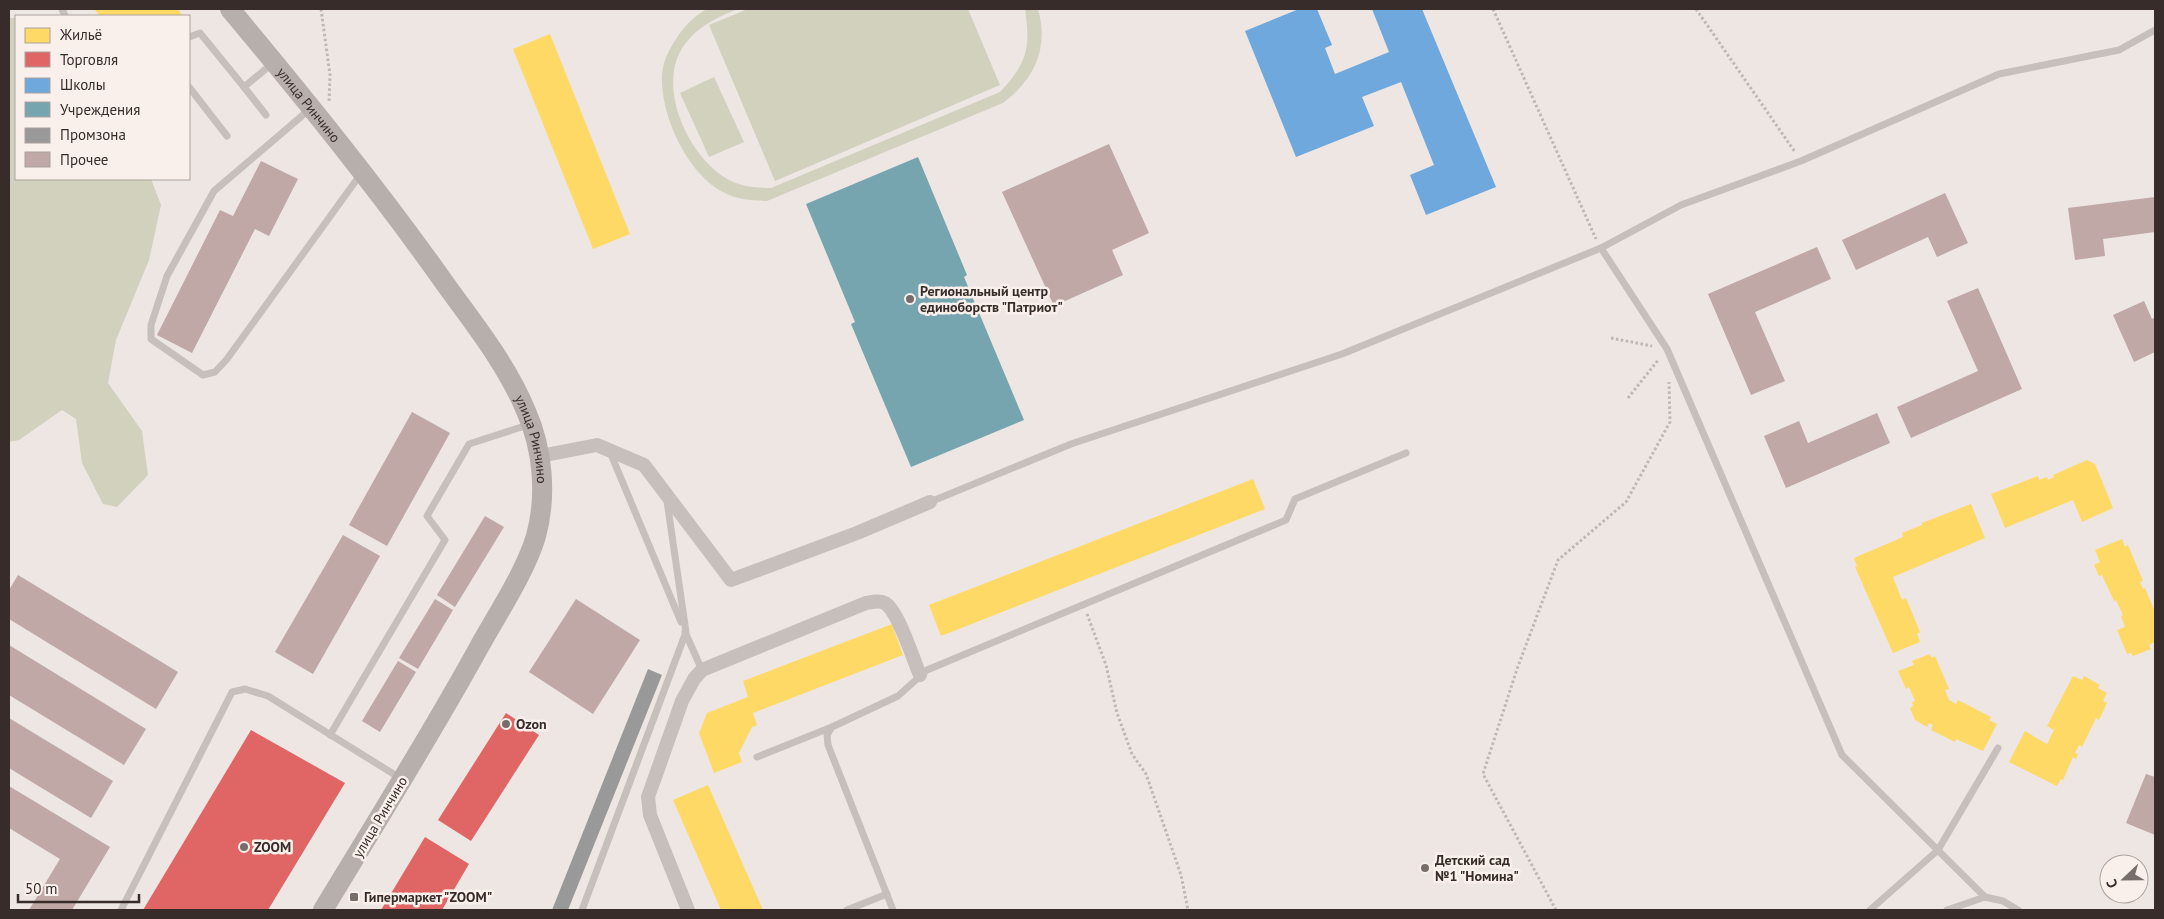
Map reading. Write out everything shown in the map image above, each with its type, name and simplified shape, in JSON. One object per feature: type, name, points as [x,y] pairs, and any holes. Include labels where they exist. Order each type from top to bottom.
[{"type":"street","name":"улица Ринчино","points":[[230,9],[328,127],[425,255],[502,364],[527,412],[540,456],[542,493],[536,536],[512,588],[402,779],[323,910]]},
{"type":"street","points":[[540,456],[597,445],[644,465],[731,580],[857,533],[930,502]]},
{"type":"street","points":[[688,910],[650,814],[648,797],[682,701],[694,679],[702,670],[866,603],[878,601],[885,603],[894,612],[920,675]]},
{"type":"lane","points":[[930,502],[1071,444],[1342,354],[1601,248],[1682,205],[1801,161],[1999,74],[2119,50],[2155,30]]},
{"type":"lane","points":[[190,36],[200,33],[266,115]]},
{"type":"lane","points":[[244,87],[274,62]]},
{"type":"lane","points":[[190,88],[227,136]]},
{"type":"lane","points":[[312,107],[214,191],[167,276],[151,326],[151,339],[203,375],[214,372],[226,359],[362,172]]},
{"type":"lane","points":[[1601,248],[1667,349],[1842,755],[1985,897]]},
{"type":"lane","points":[[330,735],[445,540],[427,516],[469,444],[530,424]]},
{"type":"lane","points":[[610,450],[702,670]]},
{"type":"lane","points":[[757,757],[832,727],[898,696],[927,670],[1286,520],[1295,499],[1406,453]]},
{"type":"lane","points":[[582,910],[686,632],[666,493]]},
{"type":"lane","points":[[121,910],[232,692],[245,689],[268,696],[402,779]]},
{"type":"lane","points":[[832,727],[827,735],[828,745],[893,910]]},
{"type":"lane","points":[[1870,910],[1938,850],[1998,748]]},
{"type":"lane","points":[[847,910],[887,894]]},
{"type":"lane","points":[[1947,910],[1985,897],[2003,901],[2018,910]]},
{"type":"path","points":[[321,9],[330,75],[328,127]]},
{"type":"path","points":[[1493,9],[1601,248]]},
{"type":"path","points":[[1696,9],[1801,161]]},
{"type":"path","points":[[1611,338],[1667,349],[1628,398]]},
{"type":"path","points":[[1556,910],[1483,774],[1517,669],[1558,560],[1626,502],[1670,422],[1668,377]]},
{"type":"path","points":[[1084,604],[1106,665],[1117,712],[1132,754],[1146,774],[1181,875],[1188,910]]},
{"type":"green space","points":[[708,9],[738,9],[702,27],[685,44],[677,60],[673,78],[674,97],[679,116],[687,135],[710,166],[729,180],[758,188],[771,188],[1000,92],[1016,72],[1025,54],[1027,23],[1025,9],[1038,9],[1042,37],[1037,62],[1031,73],[1024,84],[1003,103],[767,201],[755,200],[728,195],[698,172],[678,141],[666,107],[662,75],[668,53],[686,26],[696,16]]},
{"type":"green space","points":[[748,9],[968,9],[1000,85],[775,181],[709,25]]},
{"type":"green space","points":[[9,18],[15,18],[15,180],[151,180],[161,205],[149,260],[116,340],[108,383],[142,431],[148,475],[117,507],[103,504],[82,463],[76,419],[62,410],[19,440],[9,442]]},
{"type":"green space","points":[[714,77],[744,142],[709,157],[680,93]]},
{"type":"building: Жильё","points":[[94,9],[178,9],[182,15],[99,15]]},
{"type":"building: Жильё","points":[[550,34],[630,234],[593,249],[513,49]]},
{"type":"building: Жильё","points":[[2087,460],[2095,464],[2113,508],[2082,522],[2073,500],[2005,528],[1991,494],[2038,476],[2039,480],[2047,477],[2048,480],[2054,477],[2053,475]]},
{"type":"building: Жильё","points":[[1253,479],[1265,509],[941,636],[929,605]]},
{"type":"building: Жильё","points":[[1971,504],[1985,538],[1893,577],[1902,600],[1906,598],[1920,632],[1917,634],[1920,642],[1893,653],[1855,567],[1857,566],[1854,558],[1903,537],[1902,533],[1922,525],[1922,523]]},
{"type":"building: Жильё","points":[[2122,539],[2125,547],[2128,545],[2143,581],[2140,582],[2143,589],[2145,588],[2155,612],[2155,642],[2149,645],[2151,649],[2133,656],[2131,653],[2127,654],[2117,630],[2125,627],[2121,616],[2123,615],[2102,575],[2099,576],[2094,565],[2100,562],[2095,550]]},
{"type":"building: Жильё","points":[[892,624],[903,655],[753,713],[757,725],[752,727],[739,753],[742,762],[714,773],[699,733],[707,713],[748,697],[743,681]]},
{"type":"building: Жильё","points":[[1930,654],[1932,658],[1935,656],[1949,689],[1945,690],[1949,700],[1956,704],[1958,700],[1991,717],[1989,720],[1997,724],[1983,751],[1956,739],[1955,742],[1931,730],[1933,725],[1929,723],[1927,727],[1915,720],[1910,708],[1913,706],[1912,702],[1915,701],[1909,687],[1906,689],[1898,671],[1914,665],[1912,661]]},
{"type":"building: Жильё","points":[[2073,676],[2082,680],[2084,676],[2100,685],[2098,688],[2107,693],[2103,701],[2107,703],[2099,720],[2096,718],[2082,747],[2079,745],[2075,753],[2078,754],[2076,759],[2073,757],[2063,780],[2061,779],[2057,786],[2009,762],[2025,731],[2047,744],[2054,730],[2047,726]]},
{"type":"building: Жильё","points":[[708,785],[763,910],[721,910],[673,800]]},
{"type":"building: Торговля","points":[[506,713],[539,735],[471,841],[438,820]]},
{"type":"building: Торговля","name":"ZOOM","points":[[251,730],[345,783],[268,910],[143,910]]},
{"type":"building: Торговля","points":[[425,837],[469,864],[442,910],[381,910]]},
{"type":"building: Школы","points":[[1299,9],[1317,9],[1332,45],[1325,48],[1335,74],[1389,52],[1372,9],[1422,9],[1496,187],[1426,215],[1410,175],[1434,165],[1401,82],[1362,97],[1374,126],[1296,157],[1245,31]]},
{"type":"building: Учреждения","name":"Региональный центр единоборств \"Патриот\"","points":[[918,157],[967,275],[964,277],[1024,420],[911,467],[851,324],[855,322],[806,204]]},
{"type":"building: Промзона","points":[[648,669],[662,675],[568,910],[552,910]]},
{"type":"building: Прочее","points":[[1109,144],[1149,233],[1112,250],[1123,275],[1054,306],[1002,192]]},
{"type":"building: Прочее","points":[[261,161],[298,179],[269,236],[255,229],[192,353],[157,335],[220,210],[233,216]]},
{"type":"building: Прочее","points":[[1945,193],[1968,243],[1937,257],[1928,237],[1856,270],[1842,240]]},
{"type":"building: Прочее","points":[[2155,197],[2155,232],[2103,239],[2105,256],[2075,260],[2068,208]]},
{"type":"building: Прочее","points":[[1817,247],[1831,279],[1755,312],[1785,381],[1751,395],[1708,294]]},
{"type":"building: Прочее","points":[[1978,288],[2022,389],[1911,438],[1897,407],[1978,371],[1947,301]]},
{"type":"building: Прочее","points":[[2144,301],[2152,319],[2155,317],[2155,352],[2134,362],[2113,315]]},
{"type":"building: Прочее","points":[[412,412],[450,433],[387,546],[349,525]]},
{"type":"building: Прочее","points":[[1877,413],[1890,443],[1786,488],[1764,436],[1799,421],[1808,443]]},
{"type":"building: Прочее","points":[[485,516],[504,527],[455,607],[437,595]]},
{"type":"building: Прочее","points":[[343,535],[380,556],[313,674],[275,652]]},
{"type":"building: Прочее","points":[[18,575],[178,672],[156,709],[9,619],[9,590]]},
{"type":"building: Прочее","points":[[435,599],[453,610],[418,669],[399,658]]},
{"type":"building: Прочее","points":[[576,599],[640,640],[593,714],[529,672]]},
{"type":"building: Прочее","points":[[9,645],[146,729],[124,765],[9,695]]},
{"type":"building: Прочее","points":[[398,661],[416,672],[380,732],[362,721]]},
{"type":"building: Прочее","points":[[9,718],[113,781],[91,818],[9,768]]},
{"type":"building: Прочее","points":[[2146,774],[2155,777],[2155,835],[2126,823]]},
{"type":"building: Прочее","points":[[9,786],[110,847],[72,910],[29,910],[60,859],[9,828]]},
{"type":"place","name":"Региональный центр единоборств \"Патриот\"","points":[[910,299]]},
{"type":"place","name":"Ozon","points":[[506,724]]},
{"type":"place","name":"ZOOM","points":[[244,847]]},
{"type":"place","name":"Детский сад №1 \"Номина\"","points":[[1425,868]]},
{"type":"place","name":"Гипермаркет \"ZOOM\"","points":[[354,897]]}]
